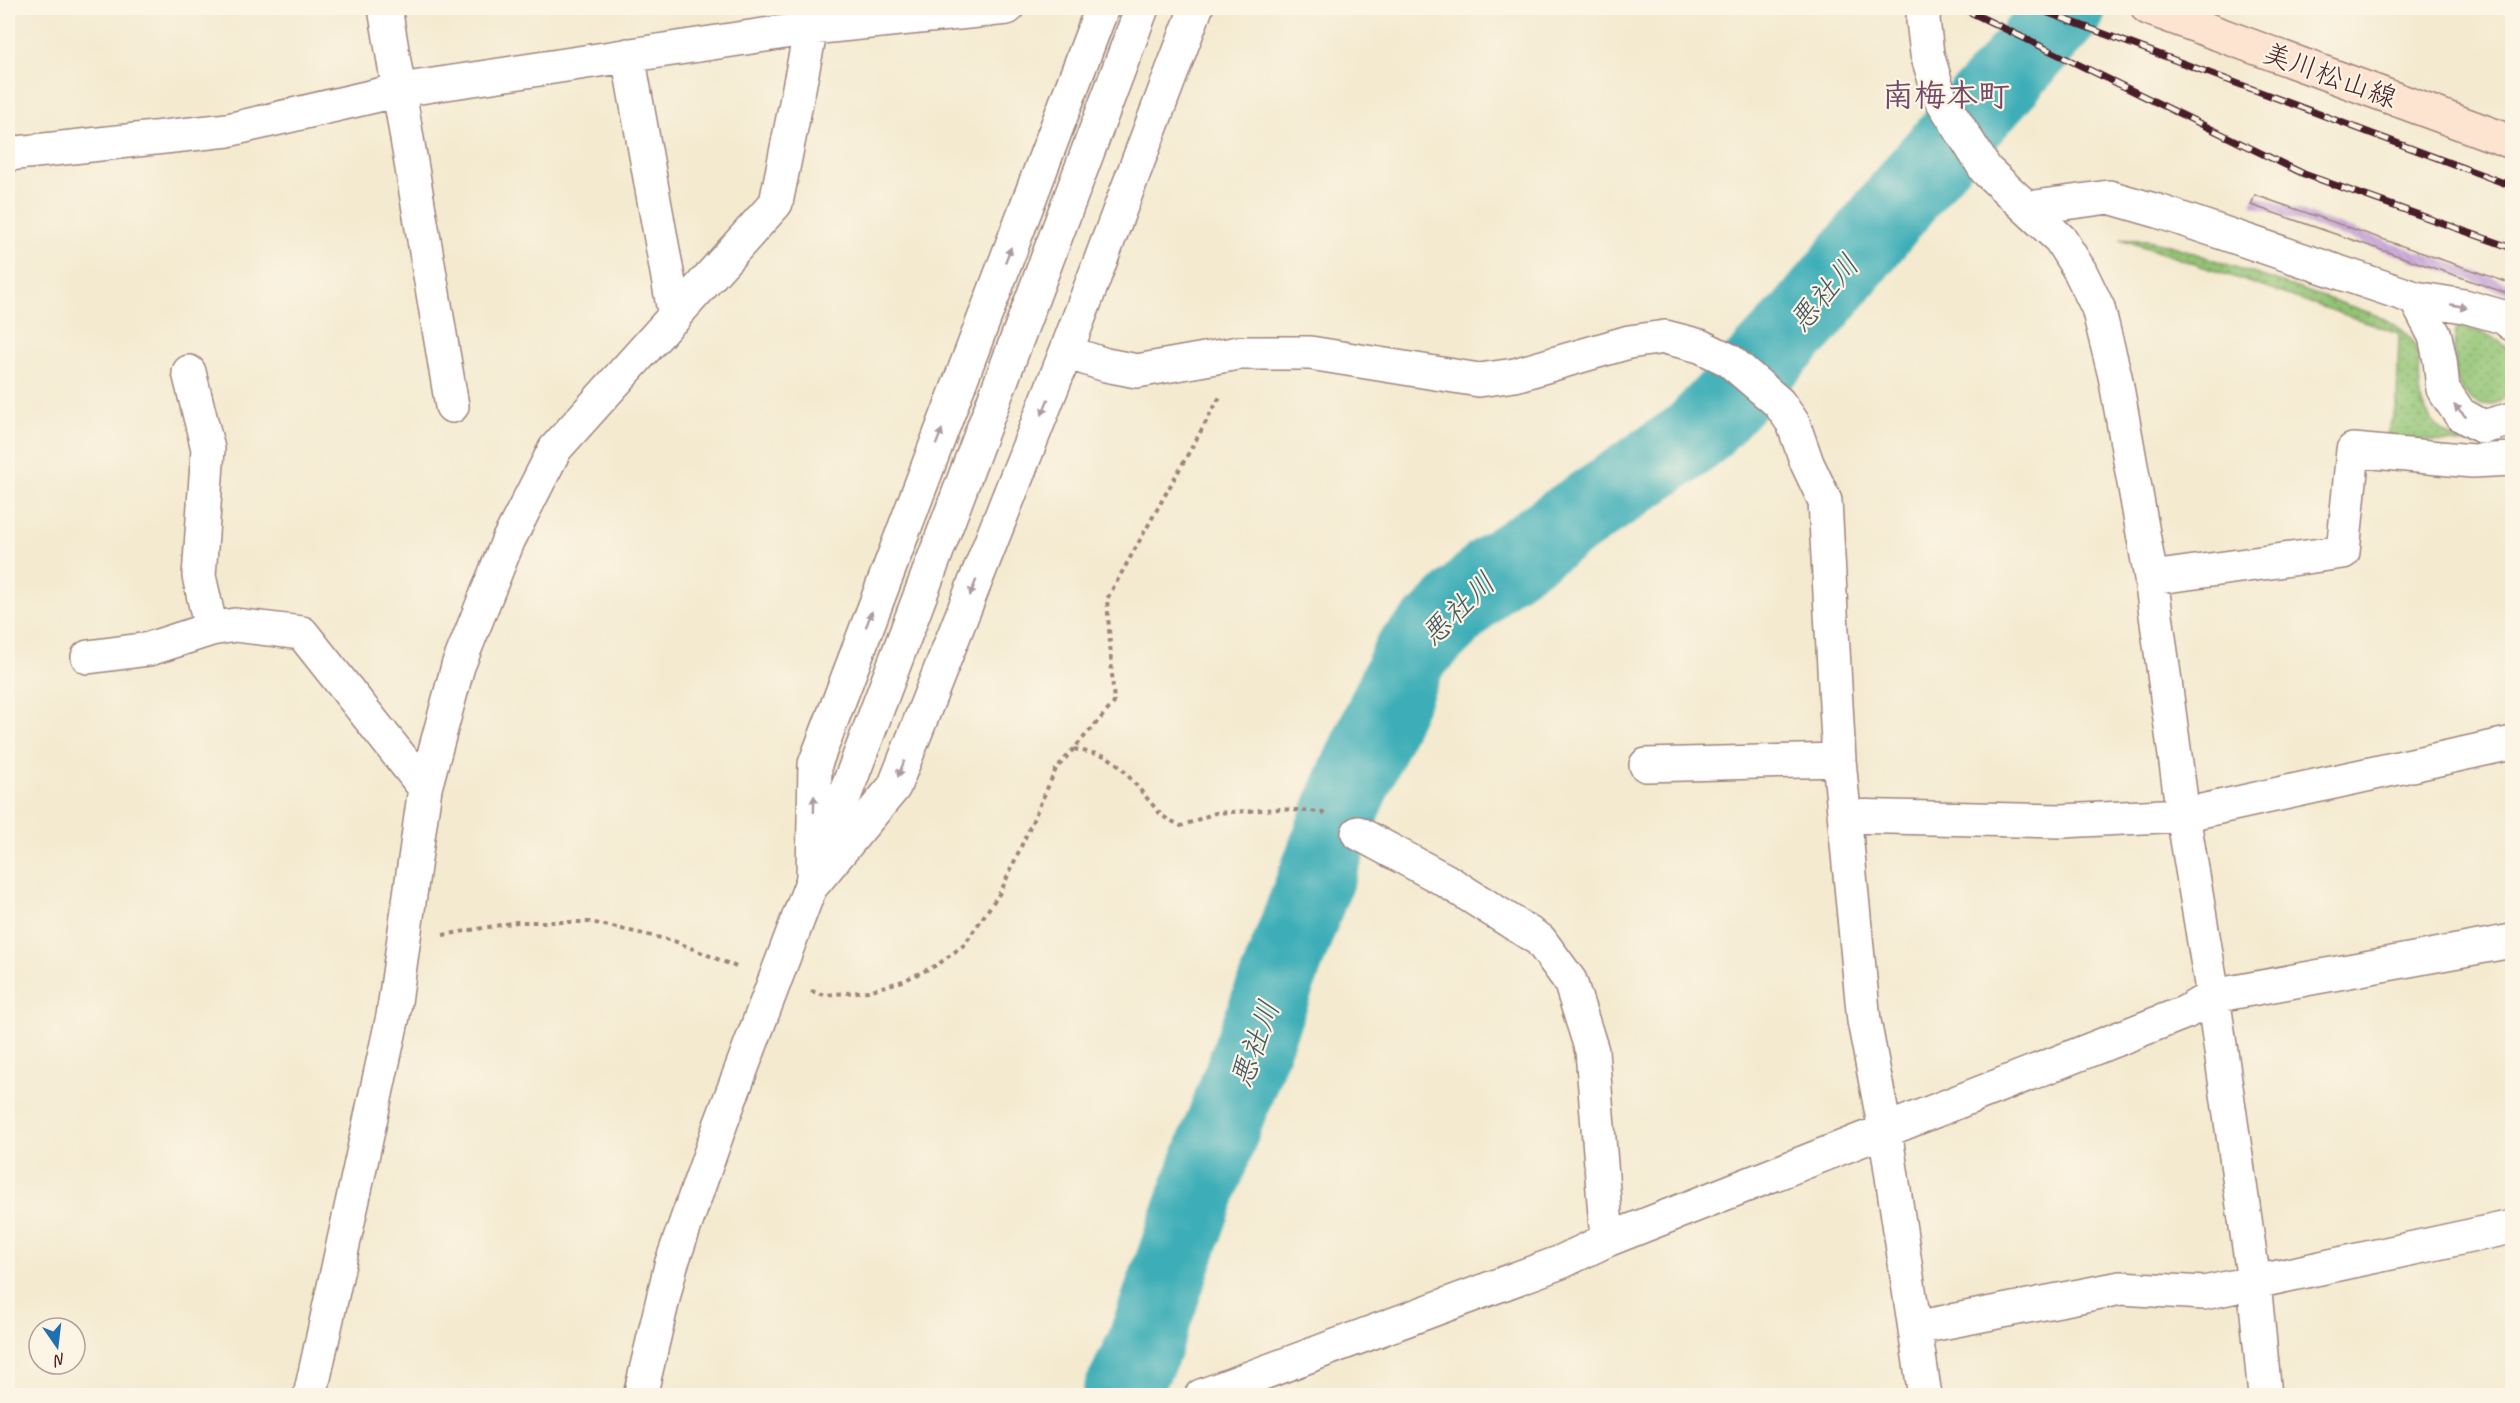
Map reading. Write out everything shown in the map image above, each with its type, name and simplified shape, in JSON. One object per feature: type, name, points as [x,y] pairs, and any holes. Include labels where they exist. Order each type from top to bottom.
[{"type":"main road","name":"美川松山線","points":[[2148,8],[2512,142]]},
{"type":"street","points":[[385,8],[452,406]]},
{"type":"street","points":[[8,154],[228,130],[400,90],[628,55],[817,18],[1008,8]]},
{"type":"street","points":[[813,884],[815,764],[1102,8]]},
{"type":"street","points":[[640,1395],[671,1265],[721,1123],[1142,8]]},
{"type":"street","points":[[813,884],[894,787],[1066,352],[1196,8]]},
{"type":"street","points":[[1924,8],[1927,54],[1940,98],[1986,170],[2060,239],[2080,271],[2098,308],[2115,376],[2151,578],[2183,815],[2213,996],[2254,1282],[2265,1395]]},
{"type":"street","points":[[310,1395],[393,1016],[425,788],[458,666],[508,542],[555,449],[776,203],[817,18]]},
{"type":"street","points":[[628,55],[675,317]]},
{"type":"street","points":[[2028,207],[2109,197],[2161,212],[2415,298],[2504,316],[2512,324]]},
{"type":"street","points":[[2415,298],[2435,336],[2443,389],[2460,414],[2482,427],[2512,419]]},
{"type":"street","points":[[1066,352],[1106,365],[1137,371],[1239,353],[1310,353],[1479,380],[1515,375],[1629,342],[1665,337],[1700,346],[1729,360],[1779,403],[1793,423],[1807,463],[1825,501],[1839,760],[1864,1021],[1885,1130],[1925,1395]]},
{"type":"street","points":[[189,372],[208,449],[199,576],[212,629]]},
{"type":"street","points":[[2151,578],[2343,552],[2353,450],[2472,461],[2512,459]]},
{"type":"street","points":[[88,657],[149,649],[212,629],[235,625],[303,633],[425,788]]},
{"type":"street","points":[[1845,816],[2062,821],[2183,815],[2512,742]]},
{"type":"street","points":[[1646,765],[1839,760]]},
{"type":"street","points":[[1358,833],[1445,880],[1540,940],[1570,981],[1592,1051],[1607,1240]]},
{"type":"street","points":[[1202,1395],[1561,1262],[1607,1240],[2186,1012],[2213,996],[2512,941]]},
{"type":"street","points":[[1916,1328],[2121,1288],[2204,1293],[2512,1227]]},
{"type":"path","points":[[405,942],[517,922],[591,922],[674,941],[774,982],[825,995],[868,991],[903,981],[937,965],[964,945],[1001,891],[1056,769],[1114,703],[1107,599],[1219,400],[1239,353]]},
{"type":"path","points":[[1074,749],[1106,756],[1120,766],[1162,816],[1181,826],[1215,813],[1280,808],[1321,812]]},
{"type":"green space","points":[[2121,239],[2148,240],[2173,246],[2388,321],[2409,337],[2417,352],[2420,394],[2429,417],[2451,437],[2482,445],[2386,437],[2397,405],[2399,333]]},
{"type":"green space","points":[[2457,327],[2486,334],[2500,342],[2510,353],[2512,358],[2511,386],[2501,401],[2480,405],[2461,389],[2455,364],[2454,348]]},
{"type":"building","points":[[2255,195],[2512,284],[2512,295],[2251,205]]},
{"type":"waterway","name":"悪社川","points":[[1120,1396],[1143,1348],[1200,1186],[1347,795],[1410,655],[1493,573],[1693,437],[1805,318],[1928,166],[2068,8]]},
{"type":"railway","points":[[1962,8],[2304,174],[2512,248]]},
{"type":"railway","points":[[2035,8],[2512,186]]},
{"type":"district","name":"南梅本町","points":[[1946,95]]}]
